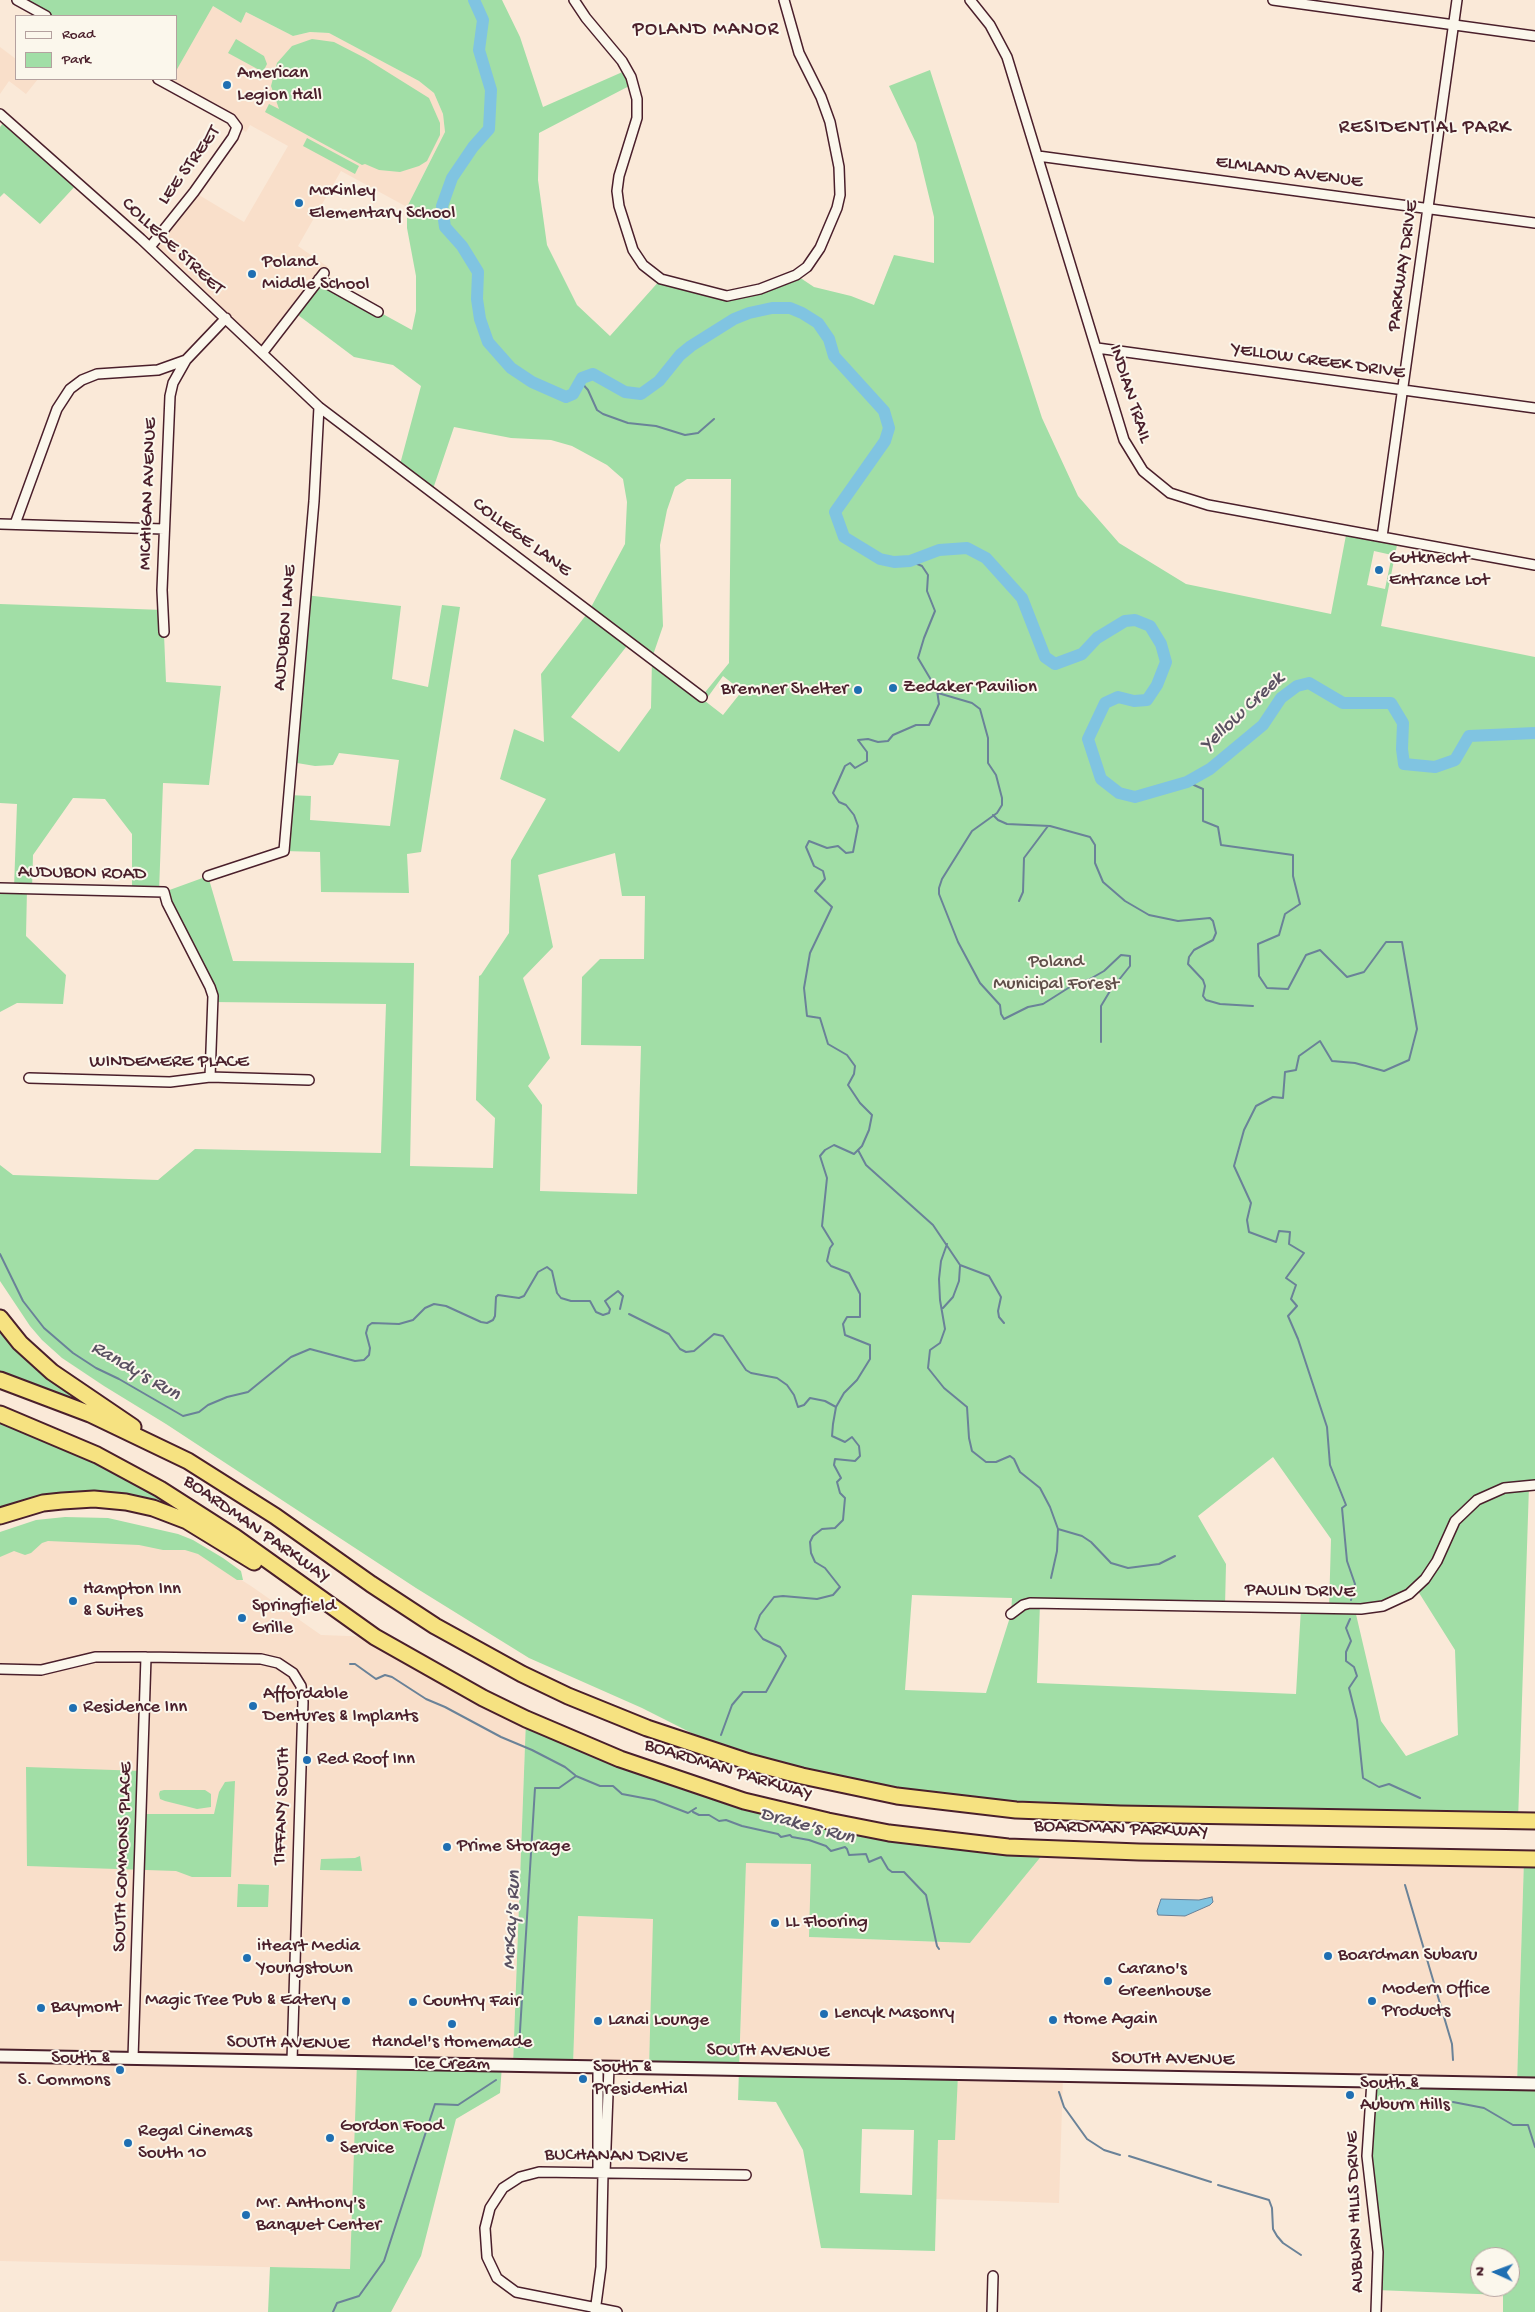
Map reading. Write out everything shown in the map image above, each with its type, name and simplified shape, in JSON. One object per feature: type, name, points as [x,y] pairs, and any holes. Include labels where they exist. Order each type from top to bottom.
[{"type":"highway","points":[[0,1318],[20,1344],[52,1372],[101,1403],[161,1447]]},
{"type":"highway","name":"BOARDMAN PARKWAY","points":[[0,1380],[61,1402],[161,1447],[275,1516],[370,1584],[485,1654],[561,1692],[622,1719],[749,1762],[837,1784],[897,1796],[1016,1810],[1120,1814],[1535,1821]]},
{"type":"highway","name":"BOARDMAN PARKWAY","points":[[0,1414],[97,1455],[160,1489],[235,1537],[342,1615],[424,1666],[474,1694],[575,1741],[720,1794],[845,1825],[920,1837],[1008,1847],[1148,1852],[1535,1859]]},
{"type":"highway","points":[[0,1516],[43,1503],[62,1500],[112,1500],[153,1508],[186,1521],[342,1615]]},
{"type":"main road","name":"SOUTH AVENUE","points":[[0,2056],[1535,2084]]},
{"type":"street","points":[[17,0],[44,15]]},
{"type":"street","points":[[574,0],[586,18],[622,61],[631,77],[635,92],[637,118],[618,176],[617,191],[619,206],[634,250],[643,264],[662,279],[727,296],[760,288],[796,275],[807,266],[820,248],[837,208],[840,195],[839,167],[830,122],[821,98],[799,53],[785,1]]},
{"type":"street","name":"INDIAN TRAIL","points":[[970,0],[990,25],[1007,57],[1128,449],[1142,471],[1162,488],[1181,498],[1208,505],[1535,566]]},
{"type":"street","points":[[1273,0],[1535,36]]},
{"type":"street","name":"PARKWAY DRIVE","points":[[1382,537],[1457,0]]},
{"type":"street","name":"LEE STREET","points":[[150,247],[194,192],[233,137],[237,127],[230,119],[160,80]]},
{"type":"street","name":"COLLEGE STREET","points":[[0,114],[150,247],[319,407]]},
{"type":"street","name":"ELMLAND AVENUE","points":[[1038,156],[1535,223]]},
{"type":"street","points":[[263,352],[321,276],[378,312]]},
{"type":"street","points":[[15,524],[57,409],[70,389],[82,380],[97,374],[158,370],[186,360],[226,318]]},
{"type":"street","name":"YELLOW CREEK DRIVE","points":[[1097,348],[1535,408]]},
{"type":"street","name":"MICHIGAN AVENUE","points":[[164,632],[162,590],[170,396],[173,383],[186,360]]},
{"type":"street","name":"COLLEGE LANE","points":[[319,407],[702,697]]},
{"type":"street","name":"AUDUBON LANE","points":[[208,876],[284,851],[307,563],[314,501],[319,407]]},
{"type":"street","points":[[0,524],[164,529]]},
{"type":"street","name":"AUDUBON ROAD","points":[[0,888],[164,892],[167,903],[213,996],[210,1077]]},
{"type":"street","name":"WINDEMERE PLACE","points":[[29,1078],[170,1082],[210,1077],[310,1080]]},
{"type":"street","name":"PAULIN DRIVE","points":[[1011,1614],[1023,1605],[1030,1603],[1361,1609],[1383,1606],[1409,1594],[1425,1579],[1437,1560],[1450,1529],[1464,1510],[1477,1500],[1504,1488],[1535,1486]]},
{"type":"street","name":"TIFFANY SOUTH","points":[[0,1669],[40,1670],[94,1657],[146,1657],[272,1661],[282,1664],[293,1673],[301,1686],[303,1702],[292,2061]]},
{"type":"street","name":"SOUTH COMMONS PLACE","points":[[133,2058],[146,1657]]},
{"type":"street","points":[[596,2310],[601,2267],[604,2067]]},
{"type":"street","name":"AUBURN HILLS DRIVE","points":[[1372,2081],[1367,2156],[1378,2252],[1376,2312]]},
{"type":"street","name":"BUCHANAN DRIVE","points":[[617,2312],[596,2310],[527,2294],[506,2286],[497,2278],[490,2267],[487,2257],[485,2237],[487,2216],[495,2198],[503,2188],[520,2177],[539,2172],[746,2176]]},
{"type":"street","points":[[992,2312],[993,2276]]},
{"type":"shaded area","points":[[143,0],[208,3],[241,23],[246,12],[293,36],[310,32],[329,33],[419,81],[434,93],[443,114],[445,132],[407,207],[341,171],[298,246],[328,267],[263,352],[150,247],[194,192],[244,222],[288,146],[250,125],[246,132],[160,80],[178,80],[178,15],[135,15]]},
{"type":"shaded area","points":[[0,47],[15,58],[15,80],[37,80],[26,94],[9,81],[0,94]]},
{"type":"shaded area","points":[[44,1534],[187,1546],[251,1586],[321,1635],[375,1637],[526,1719],[513,2065],[358,2062],[350,2269],[0,2261],[0,1544]]},
{"type":"shaded area","points":[[1048,1848],[1524,1859],[1517,2084],[1063,2076],[1059,2203],[936,2199],[938,2139],[955,2139],[739,2069],[746,1862],[812,1864],[809,1937],[970,1943]]},
{"type":"shaded area","points":[[578,1916],[654,1919],[649,2068],[573,2066]]},
{"type":"green space","name":"Poland Municipal Forest","points":[[17,0],[502,0],[520,37],[543,107],[627,70],[633,84],[539,133],[538,180],[547,245],[577,305],[610,336],[661,279],[720,295],[796,275],[814,287],[851,296],[874,305],[894,255],[934,263],[934,217],[916,143],[889,86],[930,70],[1042,418],[1078,496],[1119,543],[1186,584],[1331,614],[1347,530],[1398,540],[1381,626],[1535,657],[1535,1485],[1529,1486],[1518,1821],[1016,1810],[749,1762],[642,1708],[529,1658],[416,1588],[166,1424],[104,1386],[62,1358],[30,1326],[0,1281],[0,1165],[13,1175],[158,1180],[195,1149],[381,1153],[386,1004],[213,1002],[164,892],[208,876],[233,961],[414,963],[410,1166],[493,1168],[495,1118],[476,1100],[479,976],[509,933],[511,860],[546,799],[500,779],[514,729],[544,742],[541,674],[589,611],[625,544],[627,502],[623,479],[607,465],[572,446],[551,440],[511,438],[454,427],[432,492],[399,468],[421,386],[393,365],[354,357],[294,312],[319,279],[412,330],[416,311],[416,276],[407,228],[407,207],[445,132],[443,114],[434,93],[419,81],[329,33],[310,32],[293,36],[246,12],[241,23],[213,6],[178,67],[178,15],[44,15]],"holes":[[[687,479],[731,479],[729,663],[702,696],[652,658],[663,626],[660,545],[667,510],[675,487]],[[1374,551],[1392,555],[1385,589],[1367,585]],[[630,642],[652,658],[651,708],[619,752],[571,717]],[[723,676],[742,691],[723,715],[705,701]],[[615,853],[622,896],[645,896],[644,959],[600,959],[582,977],[581,1045],[641,1046],[637,1194],[540,1191],[542,1105],[528,1086],[550,1058],[523,978],[553,947],[538,875]],[[1273,1457],[1331,1539],[1329,1609],[1301,1608],[1296,1694],[1037,1683],[1040,1604],[1225,1607],[1226,1564],[1198,1516]],[[1416,1588],[1455,1650],[1458,1735],[1406,1756],[1381,1721],[1355,1610],[1368,1609]],[[912,1595],[1012,1598],[1011,1614],[986,1693],[905,1690]]]},
{"type":"green space","points":[[236,39],[264,56],[267,64],[263,72],[228,53]]},
{"type":"green space","points":[[312,39],[334,42],[365,58],[429,98],[440,123],[440,135],[427,161],[419,166],[400,172],[379,170],[365,164],[362,165],[265,112],[269,104],[279,109],[271,86],[277,63],[292,46]]},
{"type":"green space","points":[[6,119],[78,183],[40,224],[4,193],[0,197],[0,127]]},
{"type":"green space","points":[[307,138],[359,166],[355,174],[303,146]]},
{"type":"green space","points":[[305,595],[401,606],[392,679],[428,687],[442,605],[460,607],[421,852],[407,854],[409,893],[321,892],[320,852],[284,851],[288,795],[311,796],[310,820],[390,826],[399,760],[339,753],[333,765],[315,766],[291,762]]},
{"type":"green space","points":[[0,604],[163,610],[166,682],[221,686],[209,785],[163,783],[159,892],[132,891],[132,834],[105,799],[73,798],[33,855],[32,889],[27,889],[26,936],[66,975],[63,1004],[17,1003],[0,1012],[0,888],[14,888],[17,804],[0,803]]},
{"type":"green space","points":[[0,1326],[97,1410],[0,1374]]},
{"type":"green space","points":[[0,1422],[96,1463],[189,1515],[131,1500],[0,1512]]},
{"type":"green space","points":[[65,1517],[108,1518],[178,1534],[193,1540],[223,1558],[241,1571],[243,1580],[237,1580],[198,1554],[185,1550],[163,1550],[139,1545],[48,1541],[25,1555],[14,1551],[0,1557],[0,1532],[36,1520]]},
{"type":"green space","points":[[526,1719],[575,1741],[828,1821],[1048,1848],[970,1943],[809,1937],[811,1864],[746,1863],[739,2069],[958,2074],[955,2140],[938,2140],[935,2251],[821,2248],[803,2150],[776,2102],[738,2100],[739,2070],[649,2068],[653,1919],[578,1916],[573,2066],[513,2065]],"holes":[[[862,2129],[914,2130],[912,2195],[860,2193]]]},
{"type":"green space","points":[[26,1767],[143,1771],[142,1814],[214,1814],[219,1792],[225,1782],[235,1781],[231,1877],[192,1877],[176,1871],[27,1866]]},
{"type":"green space","points":[[205,1790],[211,1794],[211,1807],[197,1809],[165,1801],[160,1799],[159,1794],[160,1791]]},
{"type":"green space","points":[[360,1856],[362,1871],[320,1870],[321,1859],[355,1858]]},
{"type":"green space","points":[[1524,1859],[1535,1859],[1535,2312],[1503,2312],[1503,2297],[1520,2297],[1520,2247],[1470,2247],[1470,2294],[1376,2290],[1367,2156],[1372,2081],[1517,2084]]},
{"type":"green space","points":[[238,1884],[269,1885],[268,1907],[237,1907]]},
{"type":"green space","points":[[357,2062],[502,2065],[500,2093],[456,2119],[421,2256],[391,2312],[268,2312],[270,2267],[350,2269]]},
{"type":"water","points":[[1212,1897],[1213,1902],[1210,1905],[1185,1916],[1158,1915],[1157,1911],[1161,1899],[1199,1900]]},
{"type":"waterway","name":"Yellow Creek","points":[[474,0],[483,20],[479,50],[491,90],[489,129],[473,147],[452,178],[442,206],[445,227],[462,246],[478,272],[477,299],[480,319],[488,342],[511,368],[532,382],[566,397],[573,394],[582,378],[593,374],[625,392],[641,394],[659,381],[680,355],[691,346],[734,319],[749,313],[772,308],[790,308],[818,323],[829,339],[834,356],[884,411],[889,428],[885,441],[835,512],[844,537],[880,559],[894,562],[910,561],[939,550],[967,548],[986,558],[1022,598],[1045,657],[1055,664],[1082,654],[1097,638],[1125,621],[1135,620],[1150,626],[1161,644],[1166,662],[1157,685],[1147,700],[1134,701],[1118,697],[1105,703],[1088,739],[1101,779],[1119,793],[1135,797],[1187,782],[1210,769],[1263,725],[1281,698],[1297,686],[1309,683],[1343,703],[1391,703],[1403,723],[1402,749],[1404,764],[1435,767],[1455,760],[1469,736],[1535,733]]},
{"type":"waterway","points":[[580,381],[588,390],[597,410],[628,423],[656,426],[685,435],[698,433],[714,419]]},
{"type":"waterway","name":"Drake's Run","points":[[721,1735],[732,1705],[743,1692],[766,1692],[786,1656],[780,1647],[763,1639],[755,1629],[760,1615],[774,1597],[817,1599],[833,1595],[840,1587],[825,1568],[815,1562],[811,1553],[810,1542],[813,1536],[822,1529],[835,1528],[843,1520],[845,1498],[840,1493],[837,1482],[841,1478],[834,1465],[835,1459],[855,1461],[860,1456],[859,1446],[852,1437],[845,1442],[832,1436],[833,1424],[836,1407],[844,1393],[857,1380],[870,1359],[870,1345],[845,1335],[843,1324],[847,1317],[860,1317],[860,1294],[849,1273],[831,1266],[827,1261],[833,1244],[822,1226],[827,1178],[820,1156],[825,1150],[834,1145],[854,1154],[862,1146],[869,1130],[872,1115],[860,1103],[848,1085],[854,1074],[855,1066],[847,1055],[828,1044],[820,1018],[807,1016],[804,988],[810,953],[832,907],[815,891],[825,879],[823,871],[814,866],[806,847],[809,841],[827,848],[838,846],[846,853],[853,852],[858,826],[854,815],[846,805],[839,802],[833,793],[845,766],[850,763],[855,768],[867,761],[867,752],[858,740],[888,741],[893,735],[916,725],[929,725],[939,704],[937,690],[918,658],[935,611],[927,591],[928,575],[922,566],[910,561]]},
{"type":"waterway","points":[[938,693],[972,703],[980,709],[988,738],[988,763],[996,775],[1002,798],[1002,805],[997,813],[972,831],[942,879],[939,888],[939,894],[958,942],[980,983],[1000,1005],[1001,1014],[1004,1019],[1028,1007],[1043,1004],[1073,985],[1090,979],[1104,971],[1121,955],[1130,956],[1130,966],[1110,991],[1101,1006],[1101,1042]]},
{"type":"waterway","points":[[1187,782],[1203,789],[1203,821],[1218,827],[1221,845],[1293,855],[1293,876],[1300,904],[1285,914],[1279,935],[1258,944],[1259,976],[1267,988],[1288,989],[1306,955],[1320,950],[1347,977],[1364,972],[1386,942],[1402,942],[1417,1029],[1409,1060],[1384,1071],[1355,1063],[1332,1061],[1320,1041],[1299,1056],[1296,1070],[1285,1072],[1283,1098],[1273,1097],[1256,1106],[1244,1130],[1234,1166],[1251,1203],[1247,1220],[1249,1232],[1276,1242],[1279,1231],[1290,1232],[1289,1244],[1304,1253],[1286,1278],[1296,1285],[1291,1299],[1297,1306],[1288,1316],[1298,1339],[1327,1427],[1330,1465],[1346,1505],[1342,1508],[1347,1561],[1355,1584],[1351,1600]]},
{"type":"waterway","points":[[993,815],[998,820],[1007,824],[1050,826],[1090,837],[1095,845],[1095,863],[1103,882],[1125,901],[1149,915],[1178,921],[1210,918],[1213,921],[1216,933],[1213,940],[1194,950],[1189,957],[1188,964],[1203,980],[1205,986],[1203,996],[1206,1000],[1220,1004],[1253,1006]]},
{"type":"waterway","points":[[1019,901],[1023,892],[1024,858],[1048,826]]},
{"type":"waterway","points":[[858,1150],[866,1165],[933,1225],[960,1265],[989,1276],[1001,1297],[998,1311],[999,1317],[1004,1323]]},
{"type":"waterway","points":[[947,1244],[941,1261],[939,1279],[940,1300],[945,1329],[940,1343],[930,1350],[928,1368],[944,1388],[967,1407],[969,1438],[972,1451],[986,1462],[996,1462],[1010,1456],[1014,1459],[1020,1472],[1040,1488],[1050,1507],[1058,1529],[1057,1551],[1051,1578]]},
{"type":"waterway","name":"Randy's Run","points":[[0,1254],[23,1301],[44,1328],[73,1353],[96,1368],[183,1416],[199,1412],[208,1405],[227,1397],[248,1392],[291,1357],[310,1349],[355,1361],[364,1360],[369,1355],[370,1348],[366,1333],[368,1326],[372,1323],[399,1324],[413,1320],[425,1308],[434,1304],[446,1306],[487,1323],[493,1320],[495,1316],[496,1297],[498,1295],[519,1298],[524,1296],[538,1272],[547,1267],[552,1271],[557,1293],[561,1298],[571,1301],[590,1301],[596,1312],[603,1315],[609,1313],[610,1309],[605,1301],[618,1291],[623,1296],[620,1309]]},
{"type":"waterway","points":[[943,1308],[953,1297],[959,1281],[960,1266]]},
{"type":"waterway","name":"Randy's Run","points":[[629,1314],[669,1334],[680,1349],[686,1352],[694,1351],[714,1334],[723,1336],[746,1370],[751,1373],[777,1378],[787,1385],[794,1395],[798,1407],[804,1405],[810,1398],[825,1401],[836,1407]]},
{"type":"waterway","points":[[1058,1529],[1082,1536],[1091,1542],[1111,1563],[1128,1568],[1159,1564],[1175,1556]]},
{"type":"waterway","points":[[1350,1619],[1346,1628],[1351,1641],[1346,1652],[1346,1661],[1354,1667],[1357,1676],[1349,1688],[1357,1720],[1363,1778],[1379,1787],[1389,1784],[1420,1798]]},
{"type":"waterway","points":[[350,1664],[355,1664],[376,1679],[385,1675],[392,1677],[426,1699],[501,1737],[532,1750],[565,1767],[575,1775]]},
{"type":"waterway","name":"McKay's Run","points":[[519,2047],[535,1788],[559,1788],[576,1776],[600,1786],[613,1786],[622,1794],[654,1800],[688,1813],[696,1808]]},
{"type":"waterway","name":"Drake's Run","points":[[693,1812],[699,1815],[709,1815],[719,1821],[726,1820],[742,1826],[778,1834],[781,1837],[790,1835],[809,1840],[826,1846],[831,1851],[845,1847],[849,1855],[866,1854],[869,1862],[881,1857],[888,1869],[892,1872],[904,1872],[926,1895],[939,1949]]},
{"type":"waterway","points":[[1405,1885],[1452,2044],[1453,2060]]},
{"type":"waterway","name":"McKay's Run","points":[[333,2312],[337,2303],[359,2296],[384,2261],[435,2104],[458,2105],[496,2080]]},
{"type":"waterway","name":"Drake's Run","points":[[1059,2092],[1064,2107],[1087,2139],[1104,2150],[1120,2155]]},
{"type":"waterway","points":[[1453,2102],[1484,2108],[1513,2125],[1528,2125],[1535,2147]]},
{"type":"waterway","name":"Drake's Run","points":[[1129,2156],[1211,2182]]},
{"type":"waterway","name":"Drake's Run","points":[[1218,2185],[1269,2200],[1272,2208],[1273,2229],[1277,2236],[1283,2243],[1301,2255]]},
{"type":"place","name":"American Legion Hall","points":[[227,85]]},
{"type":"place","name":"McKinley Elementary School","points":[[299,203]]},
{"type":"place","name":"Poland Middle School","points":[[252,274]]},
{"type":"place","name":"Gutknecht Entrance Lot","points":[[1379,570]]},
{"type":"place","name":"Zedaker Pavilion","points":[[893,688]]},
{"type":"place","name":"Bremner Shelter","points":[[858,690]]},
{"type":"place","name":"Hampton Inn & Suites","points":[[73,1601]]},
{"type":"place","name":"Springfield Grille","points":[[242,1618]]},
{"type":"place","name":"Affordable Dentures & Implants","points":[[253,1706]]},
{"type":"place","name":"Residence Inn","points":[[73,1708]]},
{"type":"place","name":"Red Roof Inn","points":[[307,1760]]},
{"type":"place","name":"Prime Storage","points":[[447,1847]]},
{"type":"place","name":"LL Flooring","points":[[775,1923]]},
{"type":"place","name":"Boardman Subaru","points":[[1328,1956]]},
{"type":"place","name":"iHeart Media Youngstown","points":[[247,1958]]},
{"type":"place","name":"Carano's Greenhouse","points":[[1108,1981]]},
{"type":"place","name":"Magic Tree Pub & Eatery","points":[[346,2001]]},
{"type":"place","name":"Modern Office Products","points":[[1372,2001]]},
{"type":"place","name":"Country Fair","points":[[413,2002]]},
{"type":"place","name":"Baymont","points":[[41,2008]]},
{"type":"place","name":"Lencyk Masonry","points":[[824,2014]]},
{"type":"place","name":"Home Again","points":[[1053,2020]]},
{"type":"place","name":"Lanai Lounge","points":[[598,2021]]},
{"type":"place","name":"Handel's Homemade Ice Cream","points":[[452,2024]]},
{"type":"place","name":"South & S. Commons","points":[[120,2070]]},
{"type":"place","name":"South & Presidential","points":[[583,2079]]},
{"type":"place","name":"South & Auburn Hills","points":[[1350,2095]]},
{"type":"place","name":"Gordon Food Service","points":[[330,2138]]},
{"type":"place","name":"Regal Cinemas South 10","points":[[128,2143]]},
{"type":"place","name":"Mr. Anthony's Banquet Center","points":[[246,2215]]},
{"type":"district","name":"POLAND MANOR","points":[[706,31]]},
{"type":"district","name":"RESIDENTIAL PARK","points":[[1425,129]]}]
